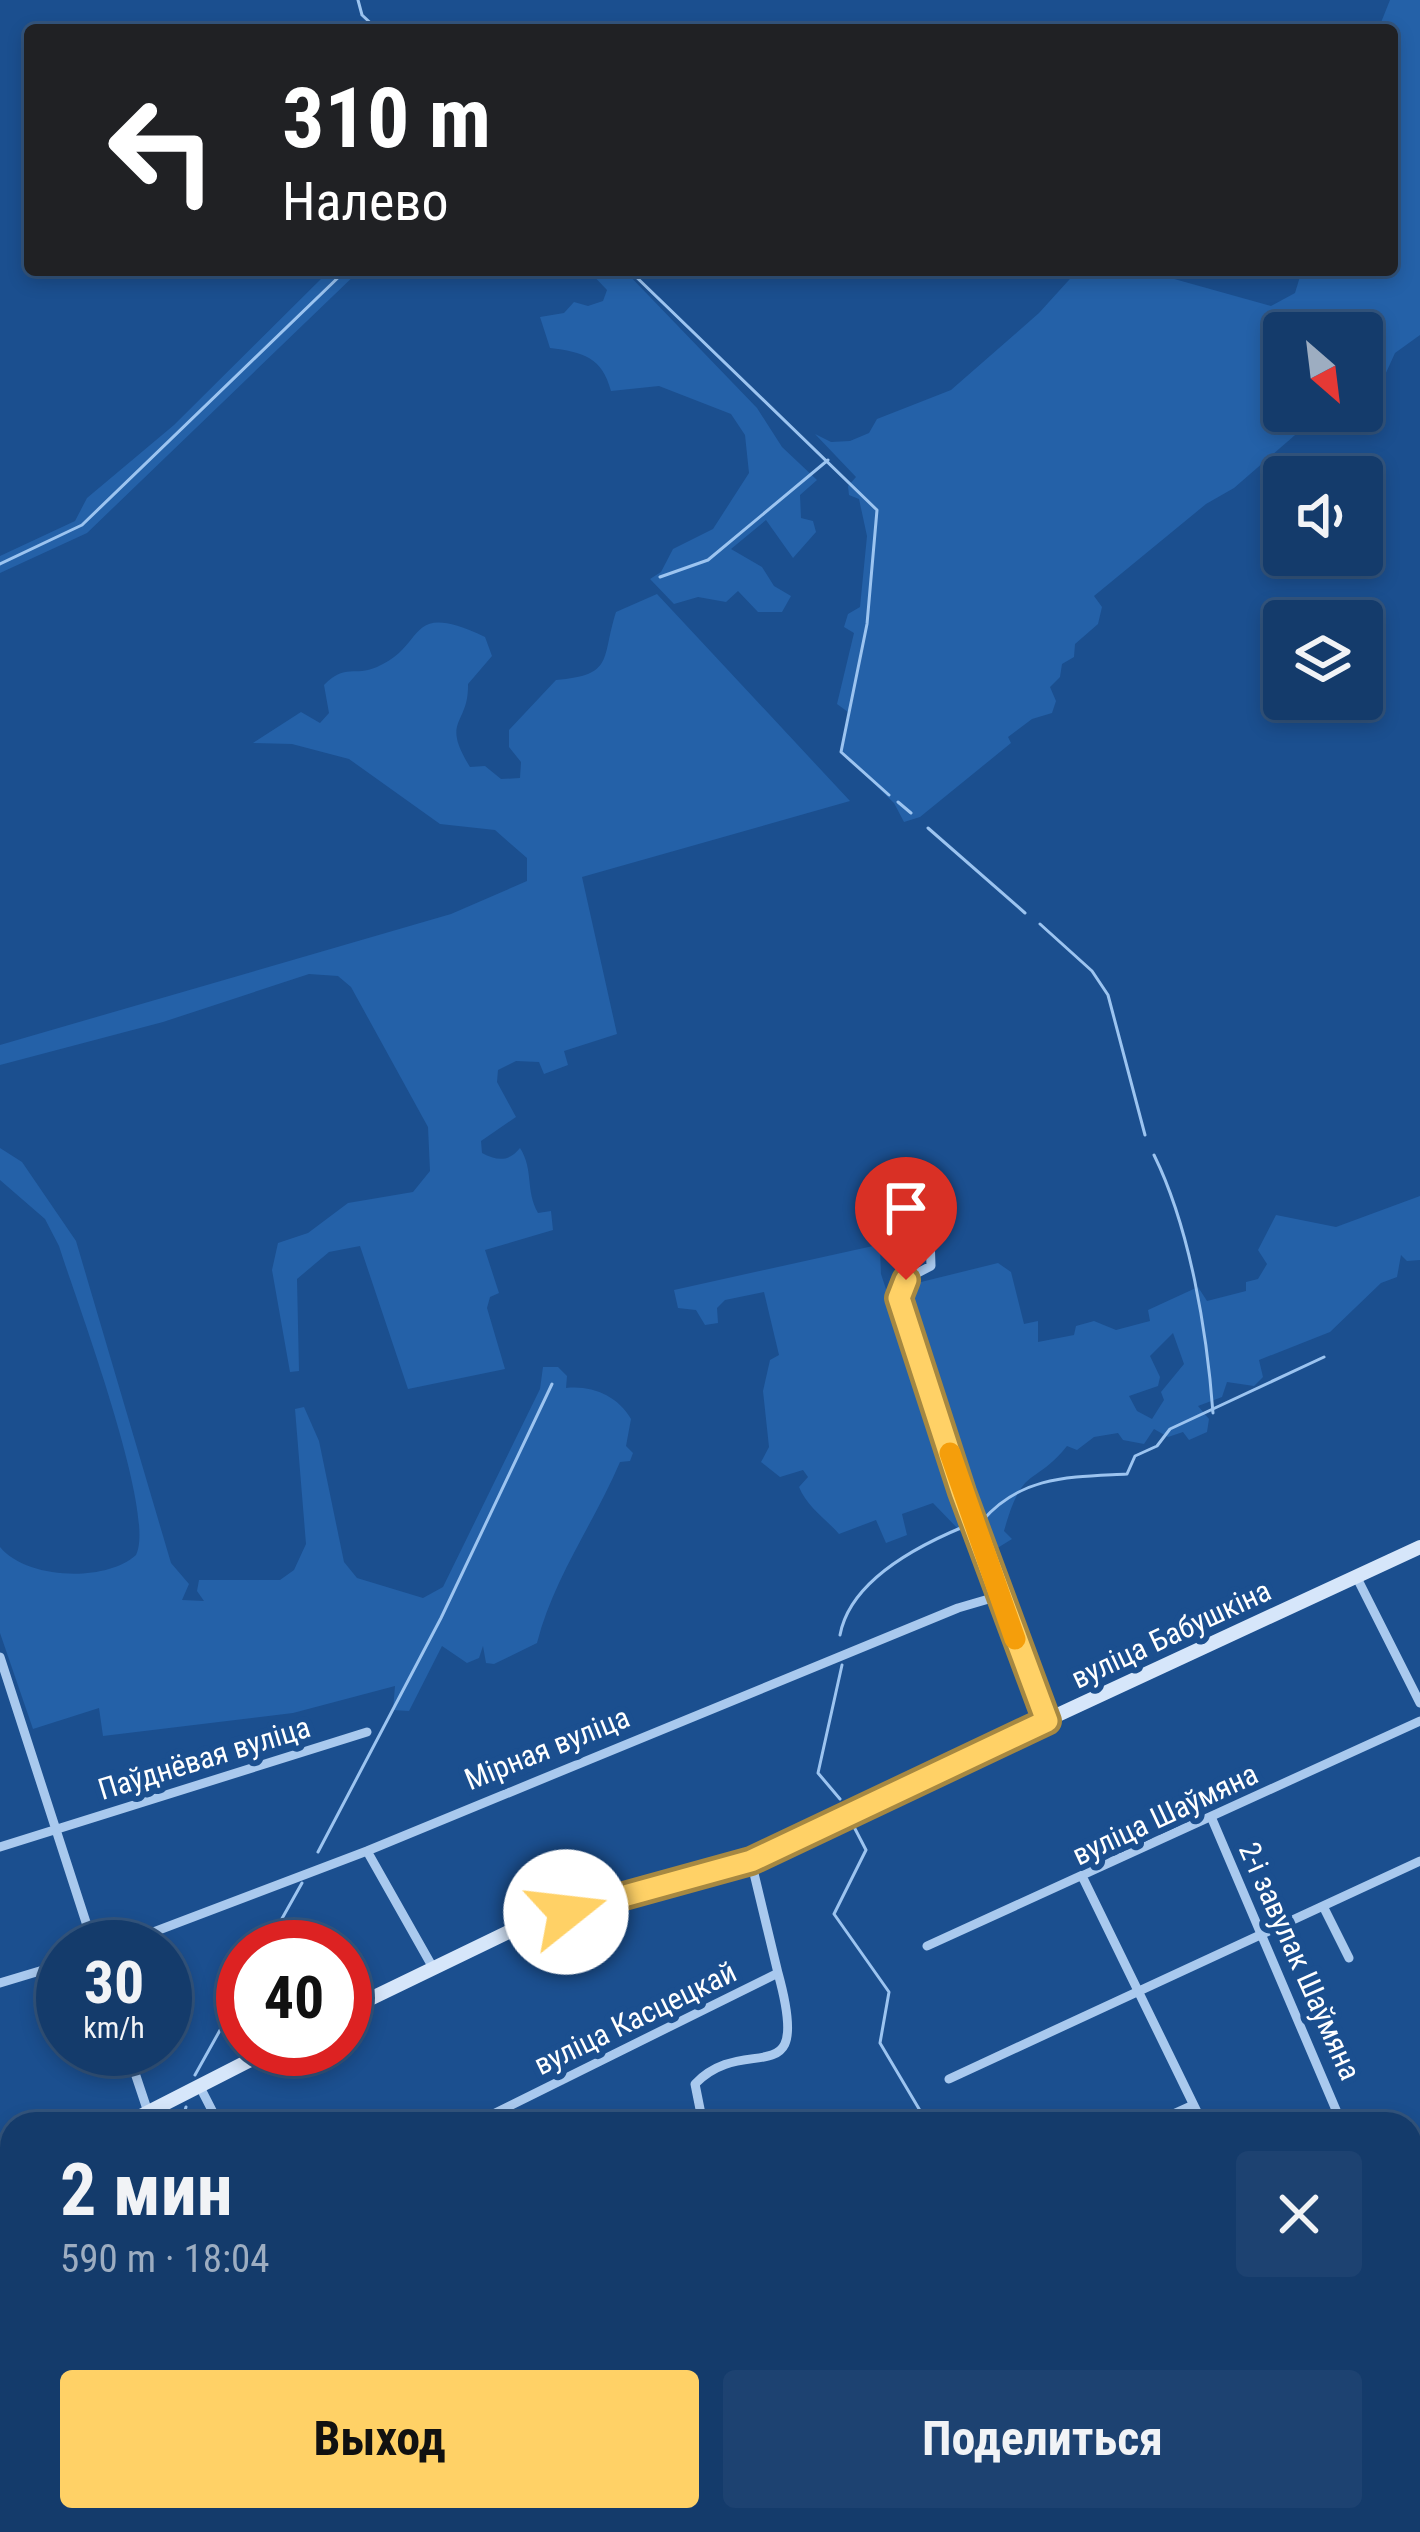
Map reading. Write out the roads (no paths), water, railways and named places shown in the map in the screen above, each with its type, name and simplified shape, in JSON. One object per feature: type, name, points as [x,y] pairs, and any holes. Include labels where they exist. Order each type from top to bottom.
[{"type":"street","points":[[930,1236],[932,1266],[906,1280],[899,1298],[999,1596],[1047,1721]]},
{"type":"street","name":"вуліца Бабушкіна","points":[[372,1997],[525,1924],[751,1861],[1420,1547]]},
{"type":"street","points":[[1357,1578],[1420,1703]]},
{"type":"street","name":"Мірная вуліца","points":[[186,1920],[367,1851],[958,1608],[999,1596]]},
{"type":"street","points":[[0,1657],[85,1920]]},
{"type":"street","points":[[0,1716],[16,1711]]},
{"type":"street","name":"вуліца Шаўмяна","points":[[927,1946],[1420,1721]]},
{"type":"street","name":"Паўднёвая вуліца","points":[[0,1847],[367,1732]]},
{"type":"street","name":"2-і завулак Шаўмяна","points":[[1212,1819],[1337,2112]]},
{"type":"street","points":[[367,1851],[432,1966]]},
{"type":"street","name":"вуліца Касцецкай","points":[[497,2112],[778,1973],[751,1861]]},
{"type":"street","points":[[949,2079],[1420,1861]]},
{"type":"street","points":[[1083,1878],[1197,2112]]},
{"type":"street","points":[[1324,1908],[1348,1958]]},
{"type":"street","points":[[0,1983],[36,1972]]},
{"type":"street","points":[[701,2112],[695,2084],[707,2072],[773,2056],[787,2044],[793,2026],[778,1973]]},
{"type":"street","points":[[136,2076],[148,2112],[221,2076]]},
{"type":"street","points":[[200,2087],[213,2112]]},
{"type":"street","points":[[1177,2112],[1193,2105]]},
{"type":"waterway","points":[[358,0],[362,15],[372,24]]},
{"type":"waterway","points":[[0,564],[82,525],[340,276]]},
{"type":"waterway","points":[[635,276],[877,510],[867,624],[841,752],[889,795]]},
{"type":"waterway","points":[[660,577],[708,560],[828,460]]},
{"type":"waterway","points":[[898,802],[911,813]]},
{"type":"waterway","points":[[928,828],[1025,913]]},
{"type":"waterway","points":[[1040,924],[1092,971],[1108,995],[1145,1135]]},
{"type":"waterway","points":[[1154,1155],[1178,1215],[1195,1281],[1213,1413]]},
{"type":"waterway","points":[[983,1520],[1031,1486],[1127,1474],[1135,1456],[1157,1446],[1170,1429],[1324,1357]]},
{"type":"waterway","points":[[318,1852],[441,1618],[552,1384]]},
{"type":"waterway","points":[[840,1635],[846,1616],[871,1582],[906,1556],[963,1527]]},
{"type":"waterway","points":[[840,1799],[818,1773],[842,1665]]},
{"type":"waterway","points":[[852,1823],[866,1850],[834,1914],[889,1992],[880,2043],[921,2112]]},
{"type":"waterway","points":[[281,1920],[302,1883]]},
{"type":"waterway","points":[[195,2075],[216,2037]]},
{"type":"waterway","points":[[185,2112],[186,2107]]}]
